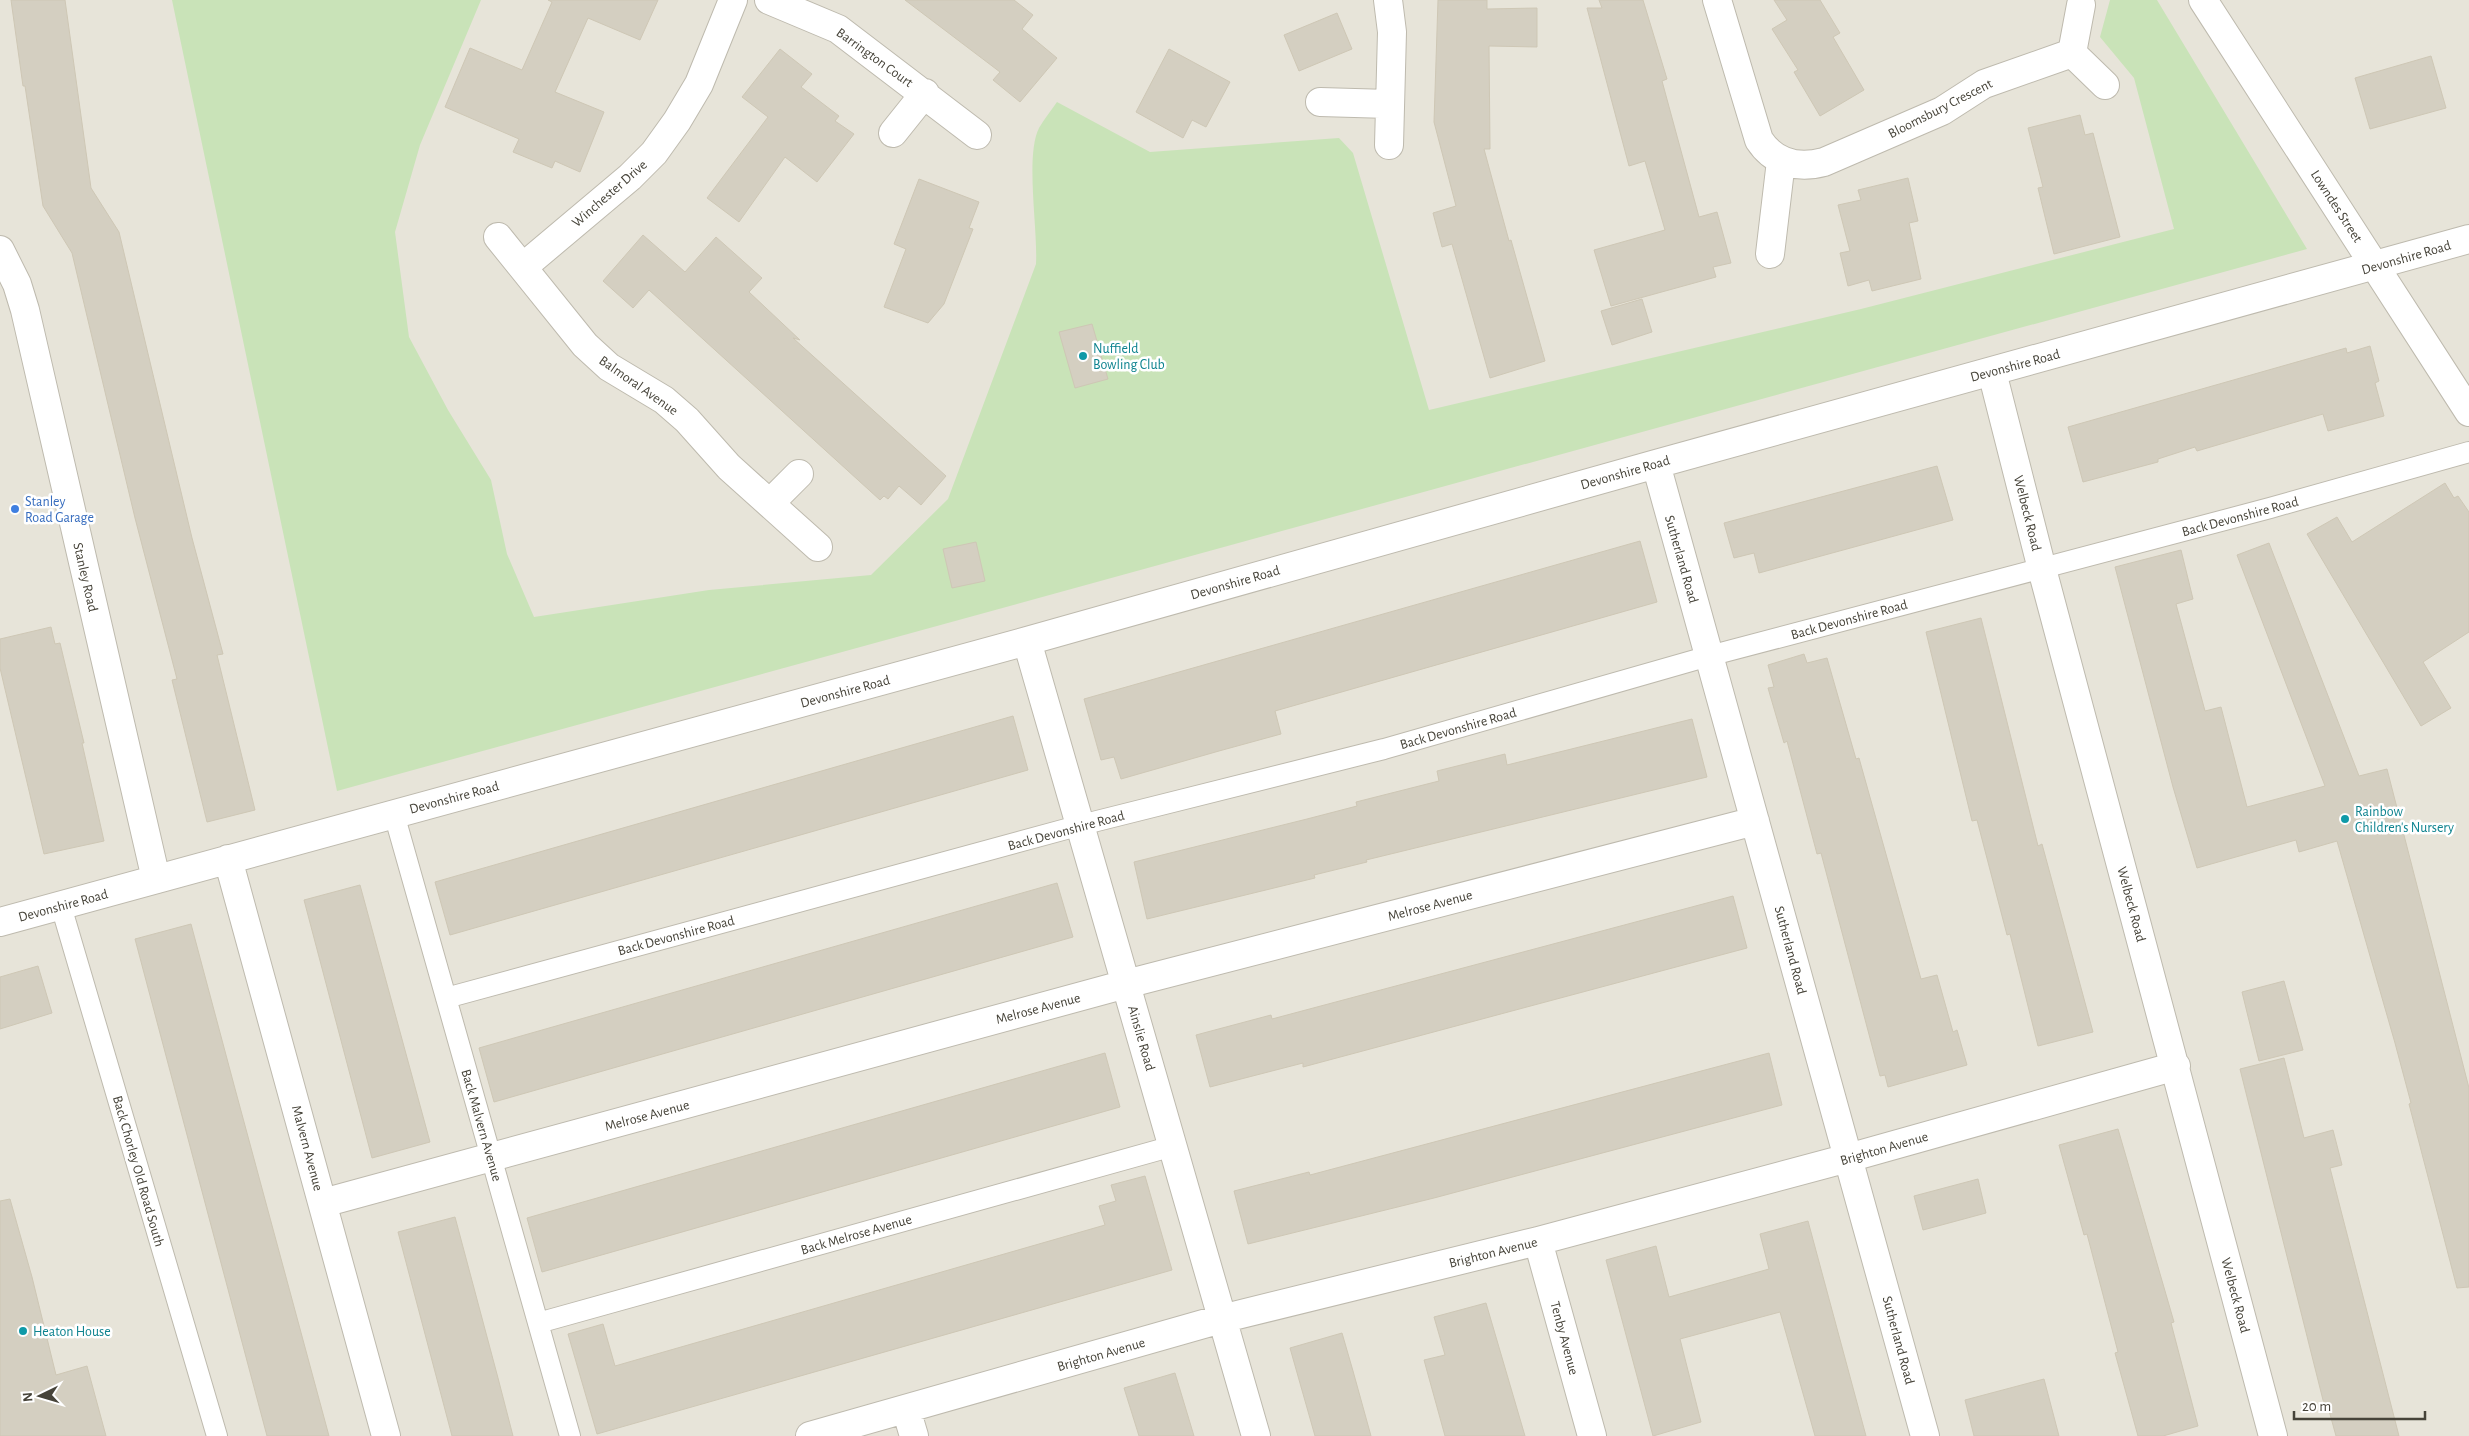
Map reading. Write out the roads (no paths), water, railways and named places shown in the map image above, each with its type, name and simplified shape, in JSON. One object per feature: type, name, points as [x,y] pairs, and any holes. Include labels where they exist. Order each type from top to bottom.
[{"type":"street","name":"Winchester Drive","points":[[522,267],[630,177],[654,152],[677,121],[700,84],[733,0]]},
{"type":"street","name":"Barrington Court","points":[[769,0],[838,29],[925,93],[977,135]]},
{"type":"street","points":[[1388,0],[1392,32],[1389,146]]},
{"type":"street","name":"Bloomsbury Crescent","points":[[1717,0],[1759,140],[1765,150],[1781,161],[1797,165],[1811,166],[1824,162],[1942,111],[1984,84],[2072,53]]},
{"type":"street","name":"Lowndes Street","points":[[2203,0],[2469,412]]},
{"type":"street","points":[[2081,5],[2072,53],[2105,84]]},
{"type":"street","name":"Barrington Court","points":[[893,133],[925,93]]},
{"type":"street","points":[[1320,102],[1389,104]]},
{"type":"street","points":[[1770,254],[1781,161]]},
{"type":"street","name":"Balmoral Avenue","points":[[498,236],[585,345],[609,367],[664,400],[676,410],[729,467],[818,547]]},
{"type":"street","name":"Devonshire Road","points":[[0,922],[1027,641],[1656,464],[2469,240]]},
{"type":"street","name":"Stanley Road","points":[[2,258],[17,284],[24,310],[156,879]]},
{"type":"street","name":"Welbeck Road","points":[[1992,372],[2042,569],[2176,1066],[2273,1436]]},
{"type":"street","name":"Sutherland Road","points":[[1656,464],[1925,1436]]},
{"type":"street","points":[[770,503],[799,474]]},
{"type":"street","name":"Ainslie Road","points":[[1027,641],[1256,1436]]},
{"type":"street","name":"Melrose Avenue","points":[[323,1203],[1126,984],[1755,821]]},
{"type":"street","name":"Malvern Avenue","points":[[228,860],[386,1436]]},
{"type":"street","name":"Brighton Avenue","points":[[810,1436],[1221,1319],[1538,1241],[1848,1158],[2176,1066]]},
{"type":"street","name":"Tenby Avenue","points":[[1538,1241],[1592,1436]]},
{"type":"street","points":[[906,1409],[914,1436]]},
{"type":"lane","name":"Back Devonshire Road","points":[[446,998],[1081,825],[1384,749],[1709,656],[2042,569],[2469,452]]},
{"type":"lane","name":"Back Malvern Avenue","points":[[394,814],[570,1436]]},
{"type":"lane","name":"Back Chorley Old Road South","points":[[61,906],[217,1436]]},
{"type":"lane","name":"Back Melrose Avenue","points":[[538,1323],[1173,1146]]},
{"type":"place","name":"Nuffield Bowling Club","points":[[1083,356]]},
{"type":"place","name":"Stanley Road Garage","points":[[15,509]]},
{"type":"place","name":"Rainbow Children's Nursery","points":[[2345,819]]},
{"type":"place","name":"Heaton House","points":[[23,1331]]}]
